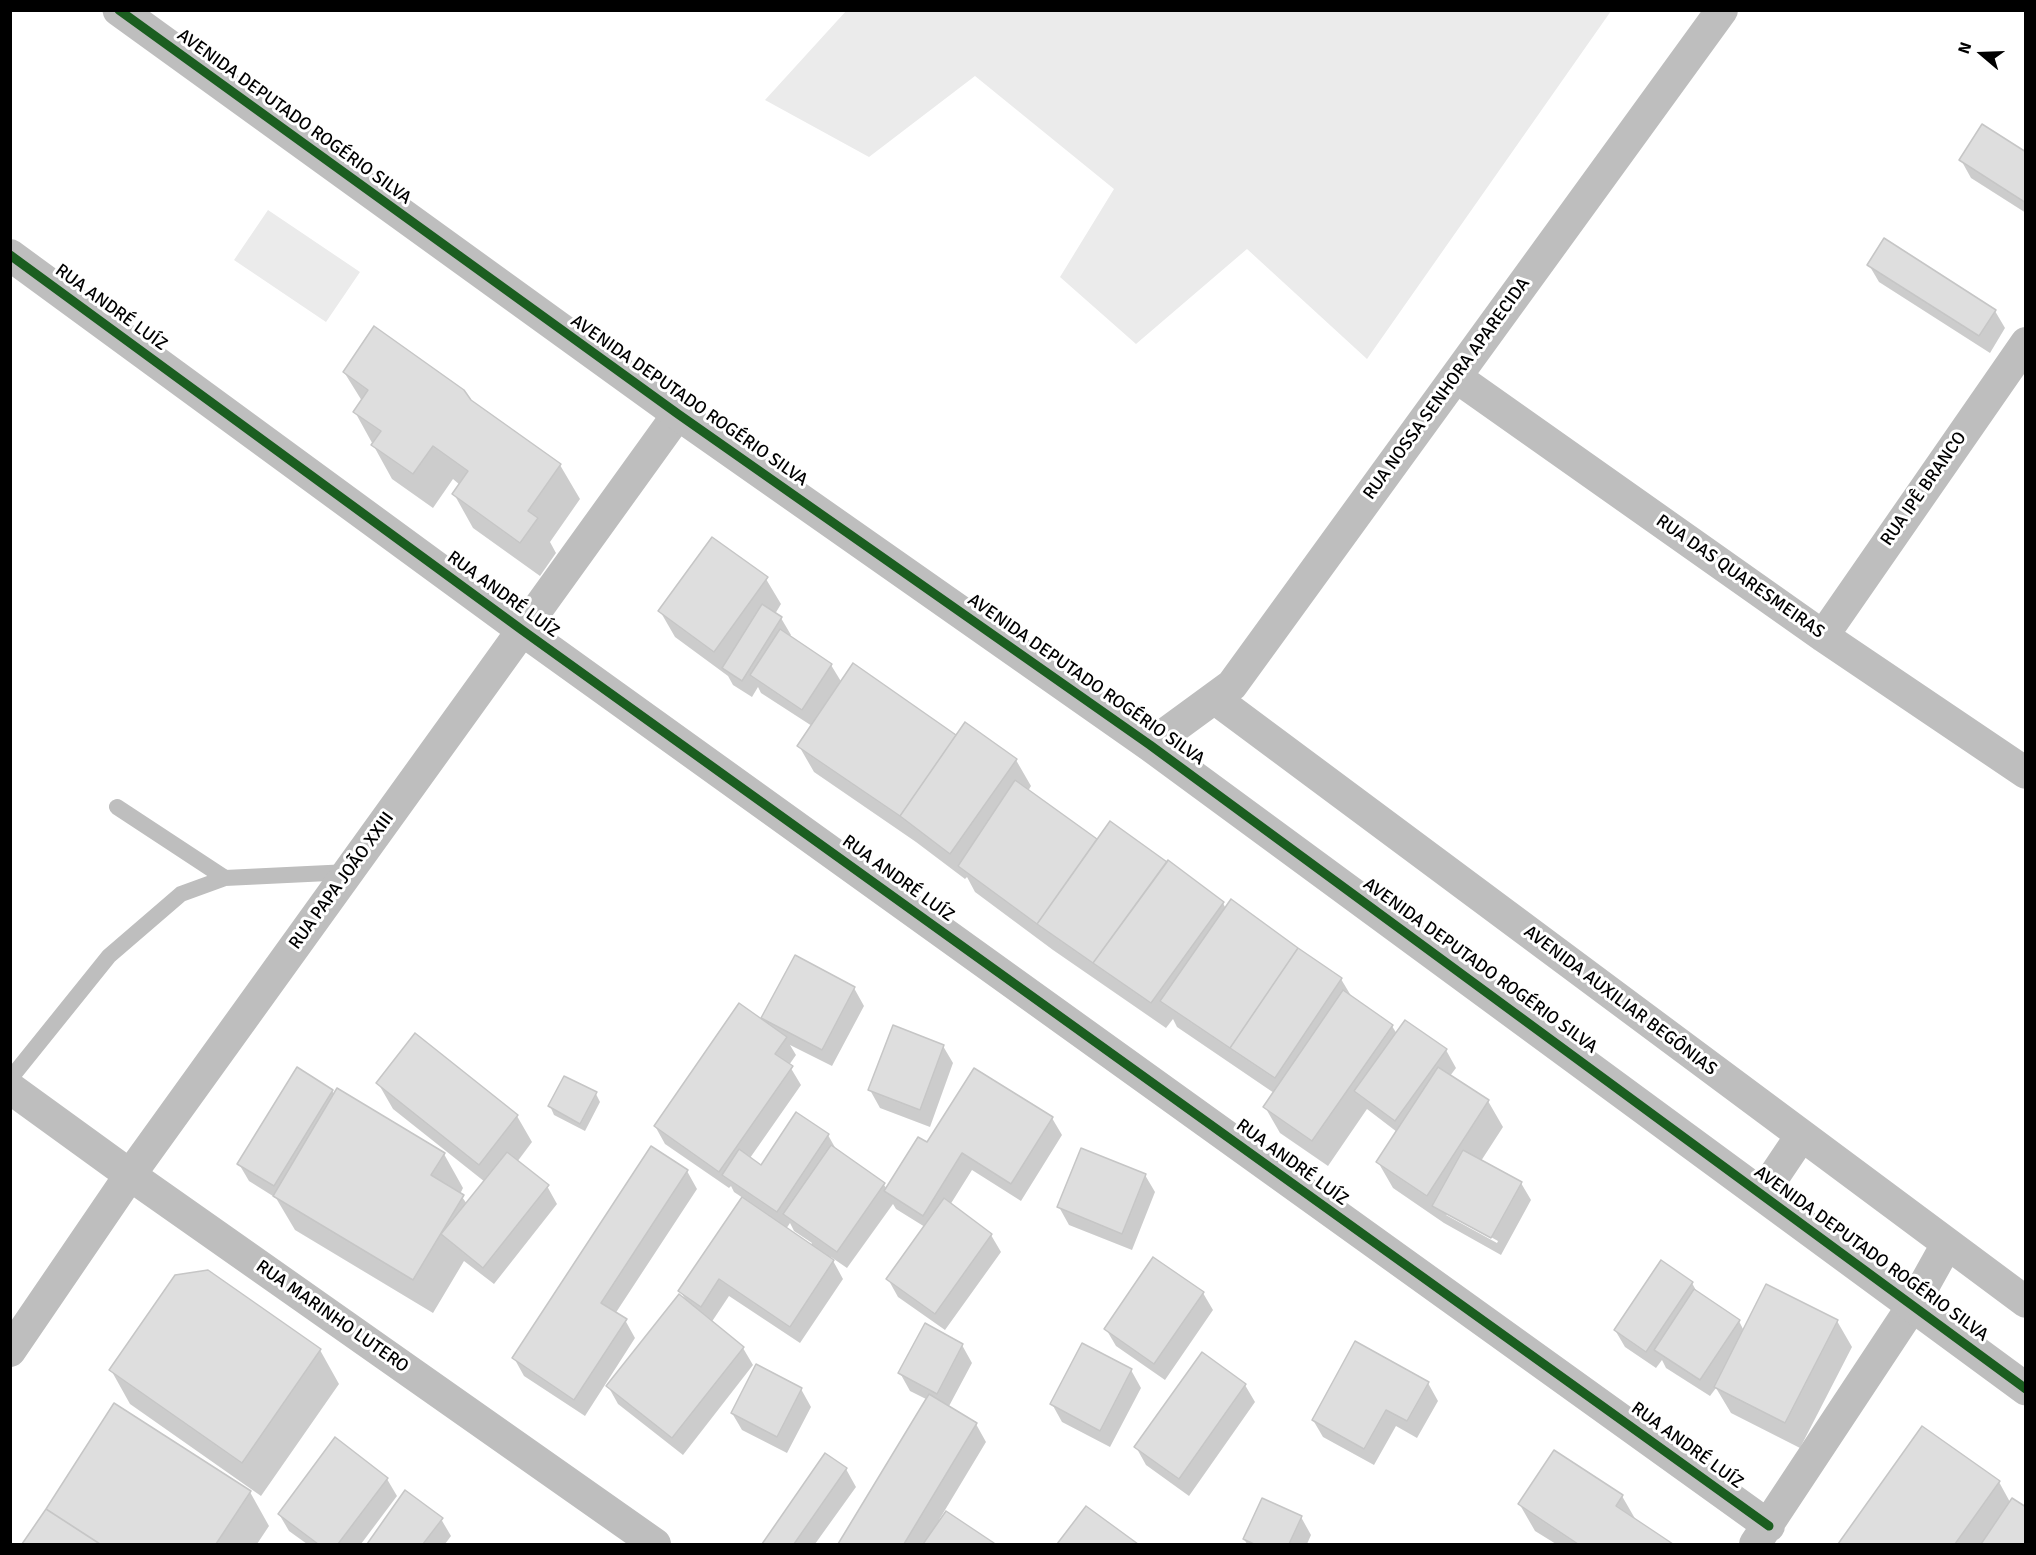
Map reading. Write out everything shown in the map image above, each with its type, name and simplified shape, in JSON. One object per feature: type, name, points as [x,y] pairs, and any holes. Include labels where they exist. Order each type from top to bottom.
[{"type":"street","name":"AVENIDA DEPUTADO ROGÉRIO SILVA","points":[[119,10],[678,414],[1150,744],[2025,1389]]},
{"type":"street","name":"RUA NOSSA SENHORA APARECIDA","points":[[1150,744],[1232,685],[1722,10]]},
{"type":"street","name":"RUA ANDRÉ LUÍZ","points":[[10,255],[1762,1535]]},
{"type":"street","name":"RUA IPÊ BRANCO","points":[[1823,636],[2025,343]]},
{"type":"street","name":"RUA DAS QUARESMEIRAS","points":[[1456,377],[1823,636],[2025,773]]},
{"type":"street","name":"RUA PAPA JOÃO XXIII","points":[[10,1351],[130,1176],[678,414]]},
{"type":"street","name":"AVENIDA AUXILIAR BEGÔNIAS","points":[[1214,698],[2025,1302]]},
{"type":"street","name":"RUA MARINHO LUTERO","points":[[10,1088],[130,1176],[655,1545]]},
{"type":"street","points":[[1762,1194],[1801,1136]]},
{"type":"street","points":[[1762,1535],[1913,1305],[1947,1244]]},
{"type":"lane","points":[[117,807],[225,878]]},
{"type":"lane","points":[[10,1079],[109,956],[181,894],[225,878],[349,872]]},
{"type":"shaded area","points":[[847,10],[1611,11],[1367,359],[1247,249],[1136,344],[1060,277],[1114,189],[975,76],[869,157],[765,100]]},
{"type":"shaded area","points":[[268,210],[360,272],[326,322],[234,260]]},
{"type":"building","points":[[1982,124],[2026,152],[2026,203],[1959,160]]},
{"type":"building","points":[[1884,238],[1996,310],[1979,336],[1867,265]]},
{"type":"building","points":[[374,326],[464,390],[471,400],[561,464],[528,511],[538,518],[520,543],[452,494],[468,471],[433,446],[413,474],[371,445],[381,431],[353,412],[368,390],[343,372]]},
{"type":"building","points":[[712,537],[768,577],[714,652],[658,611]]},
{"type":"building","points":[[762,604],[782,617],[742,681],[722,668]]},
{"type":"building","points":[[780,629],[832,664],[802,710],[750,675]]},
{"type":"building","points":[[853,663],[956,735],[900,816],[797,746]]},
{"type":"building","points":[[965,722],[1017,759],[950,854],[900,816]]},
{"type":"building","points":[[1015,780],[1097,839],[1037,924],[958,866]]},
{"type":"building","points":[[1110,821],[1167,862],[1093,963],[1037,924]]},
{"type":"building","points":[[1168,860],[1224,902],[1151,1003],[1093,963]]},
{"type":"building","points":[[1231,899],[1298,948],[1230,1048],[1160,1001]]},
{"type":"building","points":[[1298,948],[1342,978],[1275,1078],[1230,1048]]},
{"type":"building","points":[[795,955],[855,987],[822,1050],[761,1018]]},
{"type":"building","points":[[1343,990],[1393,1025],[1312,1141],[1263,1107]]},
{"type":"building","points":[[739,1003],[787,1037],[775,1054],[793,1066],[719,1172],[654,1126]]},
{"type":"building","points":[[1405,1020],[1447,1049],[1395,1121],[1354,1091]]},
{"type":"building","points":[[893,1025],[944,1045],[920,1110],[868,1090]]},
{"type":"building","points":[[415,1033],[518,1115],[479,1165],[376,1083]]},
{"type":"building","points":[[297,1067],[333,1090],[274,1186],[237,1164]]},
{"type":"building","points":[[1438,1067],[1489,1100],[1427,1196],[1376,1162]]},
{"type":"building","points":[[974,1068],[1053,1117],[1011,1184],[962,1153],[923,1216],[884,1191],[918,1137],[927,1142]]},
{"type":"building","points":[[564,1076],[597,1092],[580,1124],[548,1106]]},
{"type":"building","points":[[337,1088],[445,1153],[431,1175],[464,1195],[413,1280],[273,1196]]},
{"type":"building","points":[[796,1112],[829,1134],[777,1212],[722,1175],[739,1149],[761,1165]]},
{"type":"building","points":[[831,1145],[885,1183],[837,1252],[783,1214]]},
{"type":"building","points":[[651,1146],[688,1170],[601,1303],[627,1319],[574,1400],[512,1358]]},
{"type":"building","points":[[1081,1148],[1146,1174],[1122,1234],[1057,1207]]},
{"type":"building","points":[[1463,1150],[1522,1182],[1491,1238],[1432,1206]]},
{"type":"building","points":[[507,1152],[549,1185],[483,1268],[441,1234]]},
{"type":"building","points":[[742,1197],[834,1260],[790,1327],[719,1279],[701,1307],[678,1291]]},
{"type":"building","points":[[944,1198],[992,1234],[935,1314],[886,1279]]},
{"type":"building","points":[[1153,1257],[1204,1292],[1154,1364],[1104,1329]]},
{"type":"building","points":[[1661,1260],[1693,1282],[1646,1352],[1614,1330]]},
{"type":"building","points":[[208,1270],[321,1349],[242,1463],[109,1370],[175,1275]]},
{"type":"building","points":[[1766,1284],[1838,1320],[1785,1423],[1714,1387]]},
{"type":"building","points":[[1694,1289],[1740,1320],[1700,1380],[1654,1350]]},
{"type":"building","points":[[679,1294],[744,1347],[672,1438],[606,1386]]},
{"type":"building","points":[[925,1323],[963,1344],[937,1394],[898,1373]]},
{"type":"building","points":[[1355,1341],[1429,1382],[1407,1421],[1386,1410],[1364,1449],[1312,1420]]},
{"type":"building","points":[[1082,1343],[1132,1369],[1100,1431],[1050,1404]]},
{"type":"building","points":[[1202,1352],[1246,1384],[1179,1479],[1134,1447]]},
{"type":"building","points":[[756,1364],[802,1388],[777,1437],[731,1413]]},
{"type":"building","points":[[929,1394],[977,1423],[904,1544],[838,1544]]},
{"type":"building","points":[[114,1403],[251,1491],[216,1544],[100,1544],[46,1509]]},
{"type":"building","points":[[1922,1426],[2000,1481],[1955,1544],[1838,1544]]},
{"type":"building","points":[[335,1437],[388,1478],[338,1544],[318,1544],[278,1514]]},
{"type":"building","points":[[1554,1450],[1623,1495],[1616,1506],[1673,1544],[1578,1544],[1518,1504]]},
{"type":"building","points":[[825,1453],[847,1468],[794,1544],[762,1544]]},
{"type":"building","points":[[405,1490],[443,1518],[423,1544],[367,1544]]},
{"type":"building","points":[[1262,1498],[1302,1516],[1289,1544],[1254,1544],[1243,1539]]},
{"type":"building","points":[[2012,1498],[2026,1507],[2026,1544],[1981,1544]]},
{"type":"building","points":[[1086,1506],[1138,1544],[1057,1544]]},
{"type":"building","points":[[46,1509],[100,1544],[22,1544]]},
{"type":"building","points":[[946,1511],[994,1543],[994,1544],[923,1544]]},
{"type":"cycle path","points":[[119,10],[678,414],[1150,745],[2026,1389]]},
{"type":"cycle path","points":[[10,255],[522,630],[1769,1526]]}]
